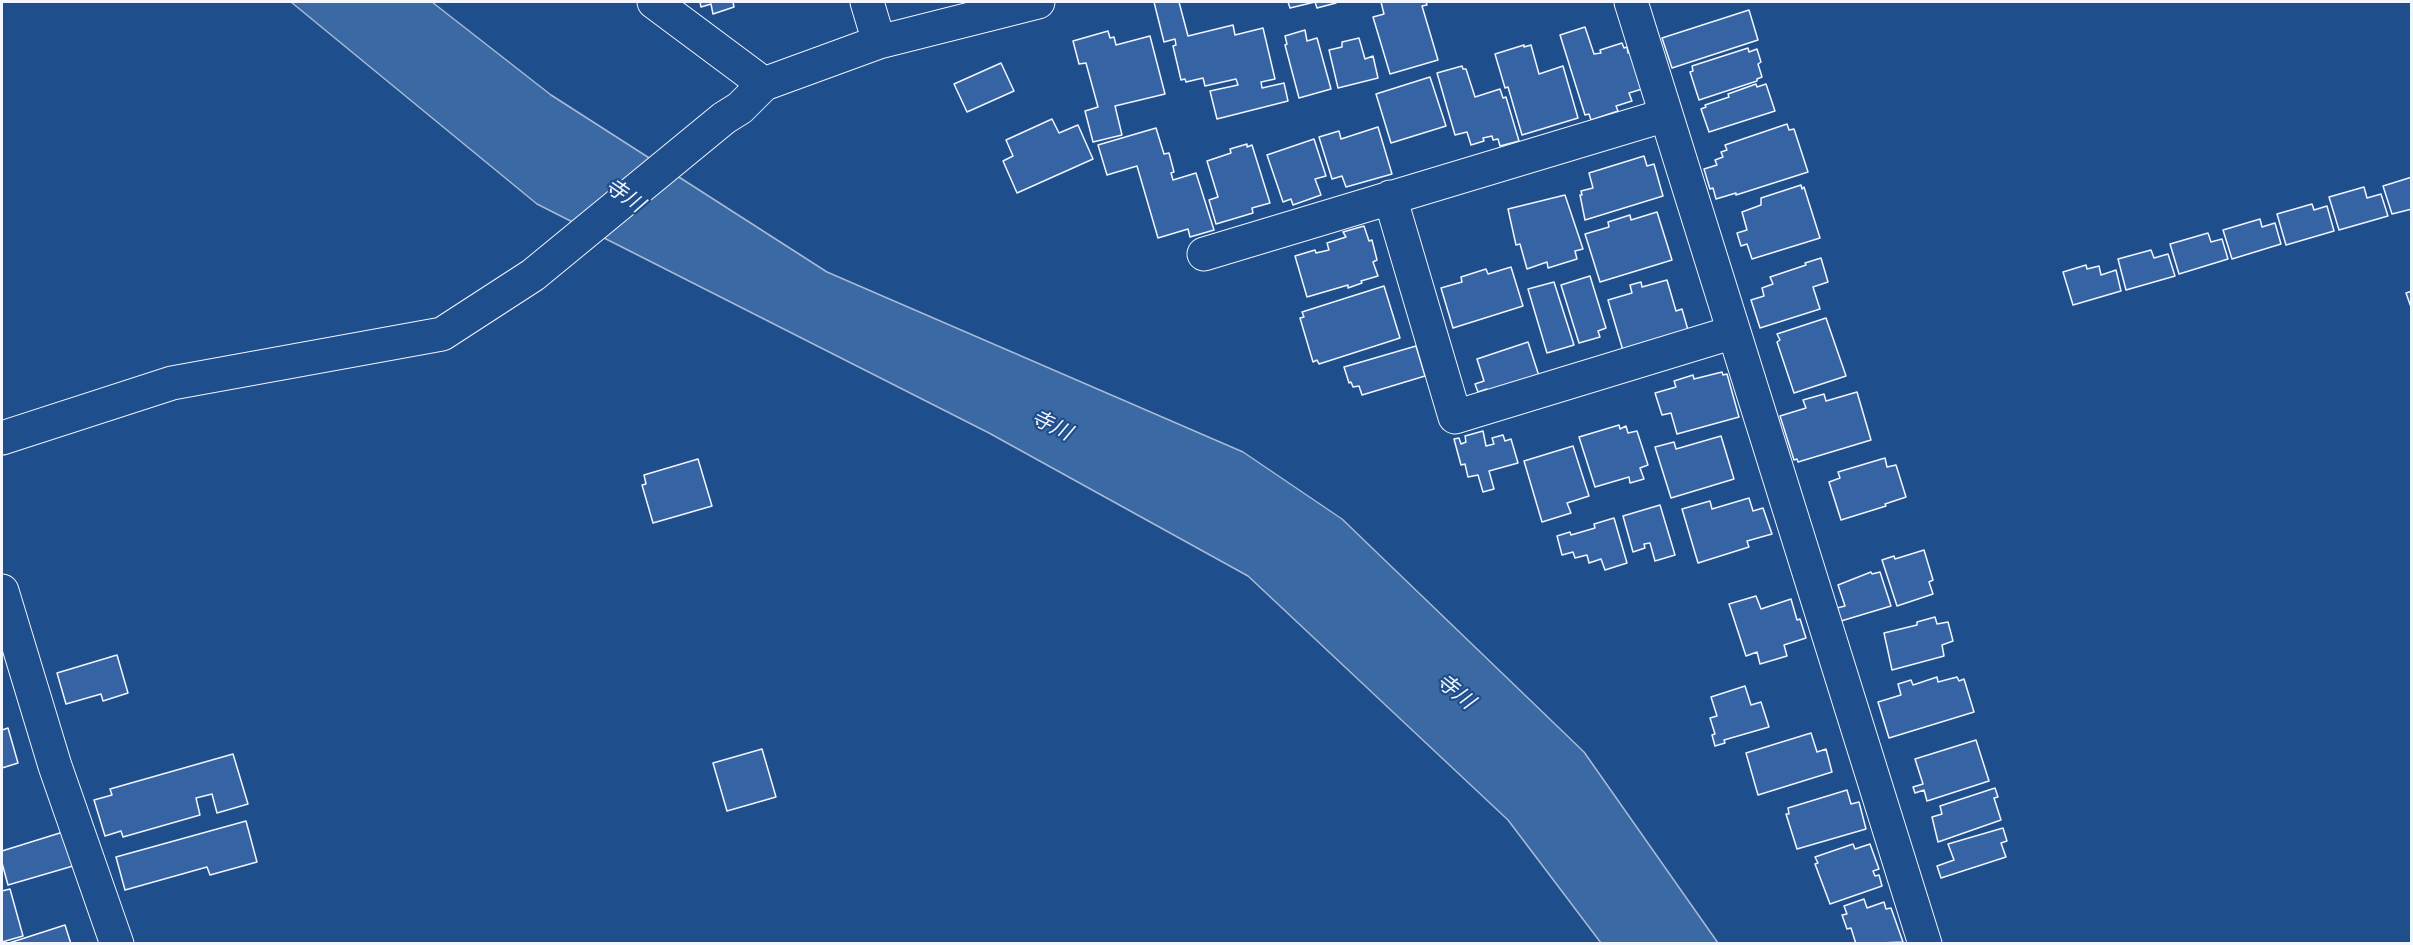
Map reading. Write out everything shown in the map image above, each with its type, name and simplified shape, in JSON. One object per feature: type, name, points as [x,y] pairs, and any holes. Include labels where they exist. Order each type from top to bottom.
[{"type":"street","points":[[654,2],[764,84]]},
{"type":"street","points":[[867,2],[879,42]]},
{"type":"street","points":[[1631,2],[1925,944]]},
{"type":"street","points":[[2,438],[172,383],[442,334],[533,275],[724,118],[740,108],[764,84],[879,42],[1026,3]]},
{"type":"street","points":[[1204,254],[1390,196],[1666,115]]},
{"type":"street","points":[[1390,196],[1455,417],[1734,333]]},
{"type":"street","points":[[2,591],[55,766],[117,944]]},
{"type":"water","name":"寺川","points":[[291,2],[432,2],[551,95],[827,272],[1243,452],[1342,519],[1584,752],[1718,943],[1601,943],[1508,820],[1248,576],[989,433],[537,204]]},
{"type":"building","points":[[700,2],[733,2],[734,7],[713,14],[711,4],[701,7]]},
{"type":"building","points":[[1154,2],[1179,2],[1188,36],[1233,25],[1235,35],[1263,28],[1275,79],[1261,82],[1262,88],[1284,83],[1288,101],[1217,119],[1210,91],[1238,85],[1236,79],[1205,86],[1203,78],[1186,82],[1185,79],[1181,80],[1173,46],[1176,45],[1175,39],[1164,42]]},
{"type":"building","points":[[1288,2],[1315,2],[1290,8]]},
{"type":"building","points":[[1315,2],[1335,2],[1336,3],[1317,8]]},
{"type":"building","points":[[1381,2],[1426,2],[1427,5],[1422,6],[1438,60],[1390,74],[1373,17],[1384,14]]},
{"type":"building","points":[[1749,10],[1758,40],[1672,68],[1662,38]]},
{"type":"building","points":[[1585,27],[1594,54],[1622,43],[1624,48],[1627,47],[1628,53],[1631,52],[1642,89],[1629,93],[1632,101],[1616,106],[1618,111],[1591,120],[1589,114],[1585,115],[1560,35]]},
{"type":"building","points":[[1305,30],[1307,41],[1317,38],[1331,89],[1299,98],[1285,45],[1287,44],[1285,36]]},
{"type":"building","points":[[1108,31],[1110,38],[1114,37],[1116,45],[1150,36],[1165,94],[1115,106],[1122,135],[1093,142],[1085,111],[1098,107],[1086,63],[1079,64],[1073,41]]},
{"type":"building","points":[[1359,38],[1365,59],[1373,56],[1378,78],[1338,88],[1329,50],[1342,47],[1342,42]]},
{"type":"building","points":[[1524,45],[1524,47],[1531,45],[1539,74],[1563,66],[1578,118],[1522,135],[1508,87],[1505,88],[1495,54]]},
{"type":"building","points":[[1748,48],[1749,52],[1757,49],[1762,77],[1757,81],[1699,100],[1690,72],[1693,71],[1692,66]]},
{"type":"building","points":[[1001,63],[1014,91],[967,112],[954,84]]},
{"type":"building","points":[[1462,66],[1466,69],[1475,97],[1500,89],[1503,98],[1506,97],[1519,141],[1500,146],[1498,139],[1493,140],[1492,136],[1471,145],[1467,132],[1455,135],[1437,73]]},
{"type":"building","points":[[1430,77],[1446,126],[1391,143],[1376,94]]},
{"type":"building","points":[[1756,84],[1757,87],[1766,84],[1775,111],[1709,132],[1701,109],[1706,107],[1705,105],[1729,97],[1728,94]]},
{"type":"building","points":[[1052,119],[1059,133],[1078,125],[1093,159],[1017,193],[1003,161],[1013,156],[1006,140]]},
{"type":"building","points":[[1787,124],[1789,130],[1794,129],[1808,172],[1716,199],[1713,188],[1710,189],[1704,169],[1717,165],[1715,160],[1723,157],[1721,152],[1727,150],[1725,145]]},
{"type":"building","points":[[1378,127],[1392,174],[1346,187],[1342,176],[1332,179],[1319,137],[1339,131],[1341,139]]},
{"type":"building","points":[[1156,128],[1164,154],[1169,153],[1174,172],[1171,173],[1173,180],[1196,173],[1214,230],[1190,237],[1188,229],[1158,238],[1137,166],[1107,175],[1098,145]]},
{"type":"building","points":[[1314,139],[1326,176],[1315,179],[1321,195],[1293,205],[1291,199],[1283,202],[1267,155]]},
{"type":"building","points":[[1247,144],[1247,147],[1252,145],[1270,203],[1252,208],[1253,213],[1216,224],[1209,200],[1218,197],[1207,161],[1231,153],[1230,149]]},
{"type":"building","points":[[1644,156],[1647,166],[1654,164],[1663,196],[1585,220],[1580,195],[1582,195],[1581,191],[1593,188],[1589,173]]},
{"type":"building","points":[[2412,177],[2412,209],[2392,214],[2383,186]]},
{"type":"building","points":[[1801,185],[1802,189],[1804,187],[1820,238],[1752,259],[1747,244],[1741,246],[1737,233],[1747,230],[1742,212],[1761,205],[1761,198]]},
{"type":"building","points":[[2364,187],[2367,198],[2381,194],[2388,216],[2339,230],[2329,197]]},
{"type":"building","points":[[1565,195],[1583,249],[1575,251],[1577,259],[1548,268],[1547,262],[1527,269],[1520,244],[1516,245],[1508,209]]},
{"type":"building","points":[[2312,204],[2314,210],[2327,206],[2334,231],[2286,245],[2277,214]]},
{"type":"building","points":[[1657,212],[1672,260],[1600,282],[1585,234],[1609,227],[1608,222],[1630,215],[1631,220]]},
{"type":"building","points":[[2260,219],[2262,227],[2275,223],[2281,244],[2232,259],[2223,230]]},
{"type":"building","points":[[1364,226],[1369,241],[1372,240],[1377,260],[1373,262],[1378,276],[1348,288],[1348,285],[1307,297],[1295,256],[1315,250],[1316,253],[1329,250],[1327,243],[1346,237],[1343,232]]},
{"type":"building","points":[[2208,233],[2211,242],[2222,239],[2228,259],[2179,274],[2170,244]]},
{"type":"building","points":[[2151,250],[2154,258],[2168,254],[2175,276],[2126,290],[2118,259]]},
{"type":"building","points":[[1821,258],[1828,282],[1813,287],[1820,309],[1760,328],[1751,300],[1764,296],[1762,288],[1773,284],[1770,277]]},
{"type":"building","points":[[2086,265],[2087,269],[2099,266],[2101,275],[2116,270],[2121,291],[2073,305],[2063,272]]},
{"type":"building","points":[[1511,267],[1523,306],[1453,328],[1441,288],[1462,282],[1461,277],[1486,269],[1488,274]]},
{"type":"building","points":[[1590,276],[1606,328],[1598,331],[1600,337],[1579,343],[1561,285]]},
{"type":"building","points":[[1667,280],[1676,311],[1682,309],[1688,330],[1624,354],[1608,300],[1632,293],[1630,285],[1641,282],[1642,287]]},
{"type":"building","points":[[1554,282],[1574,345],[1547,353],[1528,289]]},
{"type":"building","points":[[1384,286],[1400,338],[1319,364],[1317,360],[1313,362],[1300,318],[1304,317],[1302,312]]},
{"type":"building","points":[[2412,291],[2412,310],[2406,293]]},
{"type":"building","points":[[1826,318],[1846,376],[1794,393],[1777,342],[1780,340],[1777,334]]},
{"type":"building","points":[[1528,342],[1539,376],[1488,392],[1487,389],[1478,392],[1475,384],[1484,381],[1477,359]]},
{"type":"building","points":[[1416,346],[1425,376],[1362,395],[1359,386],[1353,387],[1351,382],[1349,383],[1344,367]]},
{"type":"building","points":[[1722,372],[1723,375],[1727,374],[1739,417],[1677,434],[1671,413],[1662,415],[1655,393],[1676,387],[1674,381],[1693,375],[1694,379]]},
{"type":"building","points":[[1857,392],[1871,440],[1798,462],[1797,459],[1794,460],[1780,416],[1806,408],[1803,400],[1824,394],[1826,401]]},
{"type":"building","points":[[1619,425],[1620,429],[1626,426],[1628,433],[1637,431],[1648,465],[1640,468],[1644,479],[1630,483],[1629,477],[1595,487],[1579,437]]},
{"type":"building","points":[[1483,431],[1486,446],[1494,444],[1492,438],[1503,435],[1505,441],[1511,439],[1518,463],[1489,471],[1494,489],[1483,492],[1478,475],[1468,477],[1465,464],[1461,465],[1454,439],[1459,438],[1461,444],[1466,442],[1465,436]]},
{"type":"building","points":[[1721,436],[1734,479],[1671,498],[1655,447],[1674,442],[1676,449]]},
{"type":"building","points":[[1573,446],[1589,496],[1567,503],[1571,513],[1542,522],[1524,461]]},
{"type":"building","points":[[1885,458],[1887,467],[1896,465],[1906,497],[1885,504],[1886,506],[1841,520],[1829,482],[1840,478],[1838,472]]},
{"type":"building","points":[[698,459],[712,506],[653,523],[642,485],[646,484],[644,475]]},
{"type":"building","points":[[1749,498],[1753,511],[1763,508],[1772,534],[1747,541],[1749,547],[1698,563],[1682,509],[1710,501],[1712,509]]},
{"type":"building","points":[[1660,505],[1675,555],[1655,561],[1650,543],[1644,544],[1645,548],[1633,552],[1623,516]]},
{"type":"building","points":[[1614,518],[1627,563],[1605,570],[1601,559],[1589,563],[1587,555],[1575,558],[1573,552],[1562,555],[1557,536],[1570,532],[1571,535],[1595,528],[1594,524]]},
{"type":"building","points":[[1924,550],[1933,580],[1929,582],[1933,594],[1897,606],[1882,560],[1894,556],[1895,559]]},
{"type":"building","points":[[1871,572],[1872,574],[1880,572],[1891,606],[1841,621],[1837,608],[1845,606],[1838,585]]},
{"type":"building","points":[[1756,596],[1761,609],[1791,599],[1797,620],[1800,619],[1806,638],[1784,645],[1787,656],[1760,664],[1757,652],[1746,656],[1729,604]]},
{"type":"building","points":[[1935,617],[1937,624],[1948,622],[1953,641],[1942,645],[1944,656],[1892,670],[1884,633],[1917,625],[1917,622]]},
{"type":"building","points":[[117,655],[128,693],[103,701],[101,694],[66,704],[57,673]]},
{"type":"building","points":[[1937,677],[1938,682],[1957,677],[1959,681],[1964,679],[1974,712],[1889,738],[1878,702],[1901,695],[1898,684],[1911,680],[1913,685]]},
{"type":"building","points":[[1745,686],[1751,705],[1761,702],[1769,727],[1724,740],[1725,743],[1715,746],[1712,735],[1715,734],[1710,718],[1717,716],[1711,697]]},
{"type":"building","points":[[8,728],[18,763],[2,768],[2,730]]},
{"type":"building","points":[[1811,733],[1817,752],[1826,749],[1832,772],[1758,795],[1746,753]]},
{"type":"building","points":[[1976,740],[1989,781],[1927,801],[1924,790],[1915,793],[1913,787],[1923,784],[1915,759]]},
{"type":"building","points":[[762,749],[776,797],[727,811],[713,763]]},
{"type":"building","points":[[233,754],[248,804],[217,813],[212,794],[196,798],[200,815],[123,837],[121,831],[105,836],[94,800],[112,795],[110,789]]},
{"type":"building","points":[[1995,788],[1998,797],[1994,798],[2001,820],[1938,842],[1932,817],[1942,814],[1940,806]]},
{"type":"building","points":[[1847,790],[1851,804],[1859,802],[1866,829],[1797,849],[1786,814],[1789,814],[1788,808]]},
{"type":"building","points":[[246,821],[257,862],[210,875],[207,867],[125,890],[116,857]]},
{"type":"building","points":[[2003,828],[2007,841],[2001,843],[2006,857],[1941,878],[1937,866],[1954,860],[1948,844]]},
{"type":"building","points":[[63,832],[73,866],[8,885],[2,863],[2,851]]},
{"type":"building","points":[[1853,844],[1855,849],[1870,844],[1879,869],[1873,871],[1875,876],[1879,875],[1882,886],[1830,904],[1815,864],[1818,863],[1815,857]]},
{"type":"building","points":[[10,889],[23,936],[2,942],[2,891]]},
{"type":"building","points":[[1864,899],[1867,908],[1884,902],[1886,909],[1891,908],[1903,942],[1856,944],[1851,928],[1847,929],[1842,915],[1847,914],[1844,906]]},
{"type":"building","points":[[65,925],[71,944],[6,944]]}]
